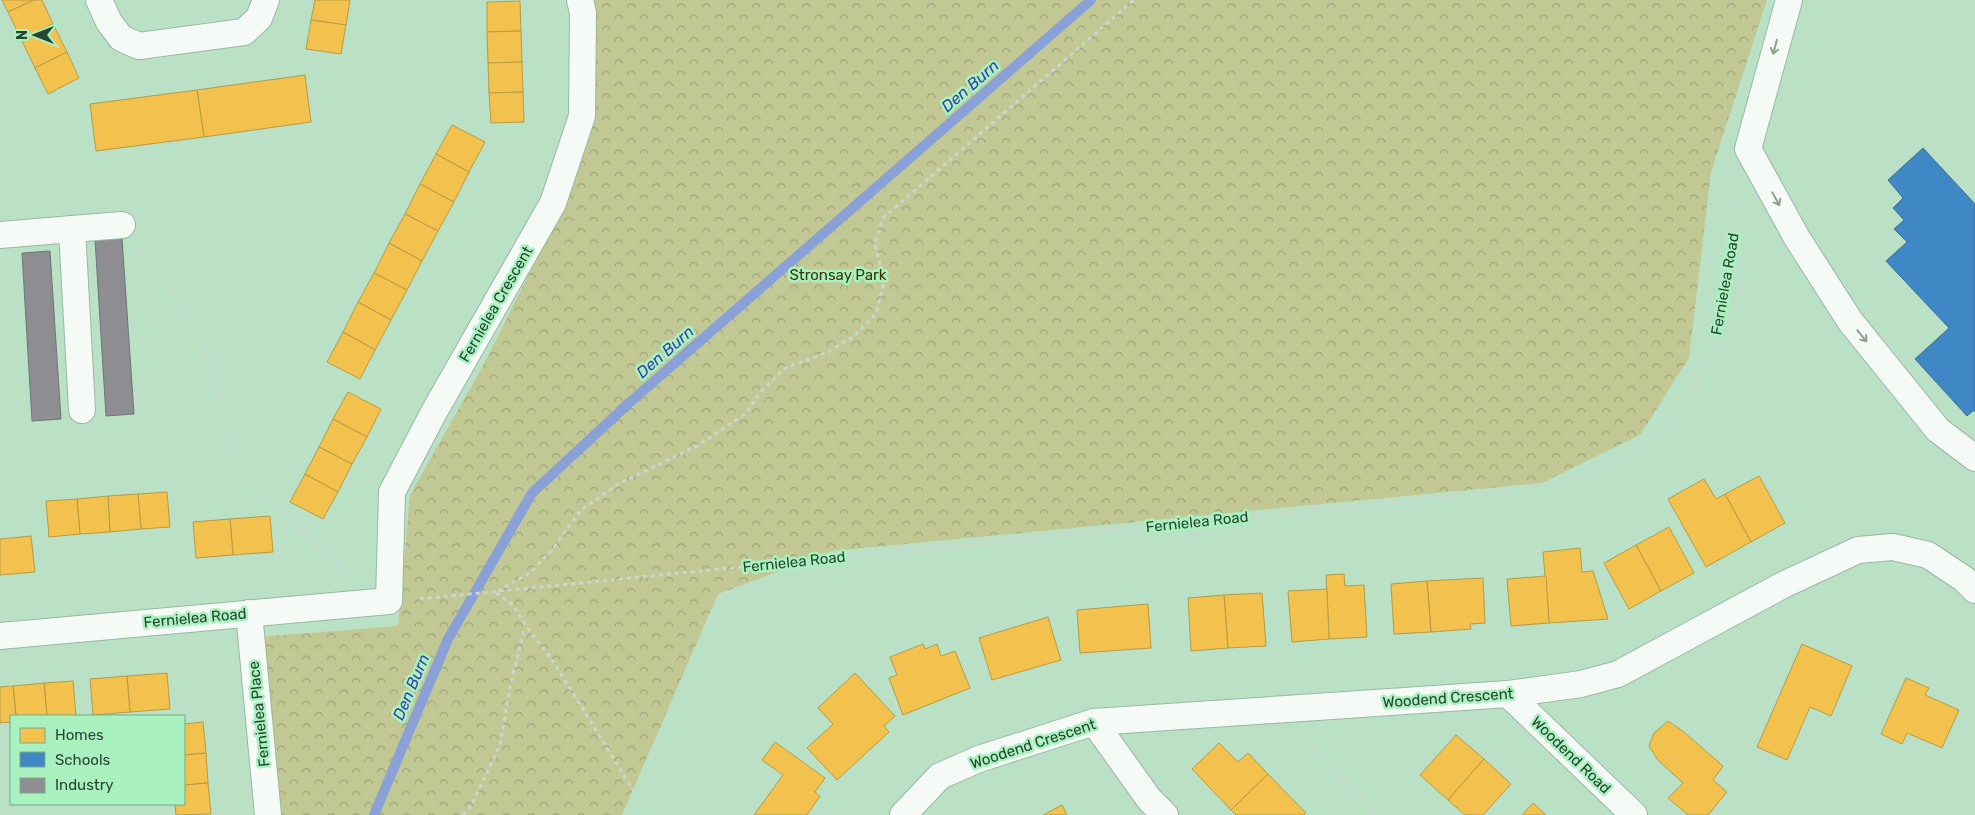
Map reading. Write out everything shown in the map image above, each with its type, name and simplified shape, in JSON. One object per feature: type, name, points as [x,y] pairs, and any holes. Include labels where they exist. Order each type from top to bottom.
[{"type":"street","points":[[99,0],[109,22],[121,38],[139,46],[244,32],[259,18],[266,0]]},
{"type":"street","name":"Fernielea Crescent","points":[[384,602],[392,492],[434,412],[553,203],[582,116],[583,13],[580,0]]},
{"type":"street","points":[[1789,0],[1748,149],[1797,238],[1850,321],[1938,430],[1975,458]]},
{"type":"street","points":[[0,235],[122,225]]},
{"type":"street","points":[[72,229],[82,410]]},
{"type":"street","name":"Woodend Crescent","points":[[903,815],[940,776],[979,759],[1094,722],[1508,694],[1581,684],[1618,674],[1782,586],[1858,550],[1893,547],[1928,555],[1964,579],[1975,590]]},
{"type":"street","name":"Fernielea Road","points":[[0,636],[249,612],[384,602]]},
{"type":"street","name":"Fernielea Place","points":[[249,612],[268,815]]},
{"type":"street","name":"Woodend Road","points":[[1508,694],[1634,815]]},
{"type":"street","points":[[1094,722],[1149,799],[1165,815]]},
{"type":"path","points":[[672,815],[633,790],[553,661],[513,606],[496,592],[531,572],[551,551],[580,512],[618,484],[697,446],[745,414],[762,390],[785,368],[828,352],[854,336],[876,314],[884,282],[875,243],[883,218],[1134,0]]},
{"type":"path","name":"Fernielea Road","points":[[419,600],[1491,492],[1582,478],[1635,453],[1681,416],[1718,336],[1748,149]]},
{"type":"path","points":[[122,225],[182,300],[213,366],[241,462],[256,484],[384,602]]},
{"type":"path","points":[[463,815],[471,806],[500,745],[511,682],[526,626]]},
{"type":"path","points":[[1276,709],[1377,815]]},
{"type":"green space","name":"Stronsay Park","points":[[588,0],[1767,0],[1711,172],[1689,358],[1640,435],[1542,483],[832,551],[718,594],[622,815],[274,815],[258,637],[398,626],[410,495],[485,362],[576,180],[596,88]]},
{"type":"building: Homes","points":[[2,0],[34,0],[8,12]]},
{"type":"building: Homes","points":[[34,0],[42,0],[53,24],[21,39],[8,12]]},
{"type":"building: Homes","points":[[315,0],[350,0],[346,25],[311,20]]},
{"type":"building: Homes","points":[[520,1],[521,31],[487,32],[487,2]]},
{"type":"building: Homes","points":[[311,20],[346,25],[341,54],[306,49]]},
{"type":"building: Homes","points":[[53,24],[67,52],[35,68],[21,39]]},
{"type":"building: Homes","points":[[521,31],[522,62],[488,63],[487,32]]},
{"type":"building: Homes","points":[[67,52],[79,78],[48,94],[35,68]]},
{"type":"building: Homes","points":[[522,62],[523,92],[489,93],[488,63]]},
{"type":"building: Homes","points":[[305,75],[311,122],[204,137],[197,90]]},
{"type":"building: Homes","points":[[197,90],[204,137],[96,151],[90,104]]},
{"type":"building: Homes","points":[[523,92],[524,122],[491,123],[489,93]]},
{"type":"building: Homes","points":[[452,125],[485,142],[469,172],[436,154]]},
{"type":"building: Homes","points":[[436,154],[469,172],[454,202],[420,184]]},
{"type":"building: Homes","points":[[420,184],[454,202],[438,231],[405,214]]},
{"type":"building: Homes","points":[[405,214],[438,231],[422,261],[389,243]]},
{"type":"building: Homes","points":[[389,243],[422,261],[407,290],[374,273]]},
{"type":"building: Homes","points":[[374,273],[407,290],[391,320],[358,302]]},
{"type":"building: Homes","points":[[358,302],[391,320],[375,350],[343,332]]},
{"type":"building: Homes","points":[[343,332],[375,350],[360,379],[327,362]]},
{"type":"building: Homes","points":[[348,392],[381,409],[367,437],[333,419]]},
{"type":"building: Homes","points":[[333,419],[367,437],[352,464],[319,447]]},
{"type":"building: Homes","points":[[319,447],[352,464],[338,492],[305,474]]},
{"type":"building: Homes","points":[[305,474],[338,492],[323,519],[290,502]]},
{"type":"building: Homes","points":[[1759,476],[1785,523],[1751,542],[1725,494]]},
{"type":"building: Homes","points":[[1704,479],[1716,499],[1725,494],[1751,542],[1706,567],[1668,499]]},
{"type":"building: Homes","points":[[167,492],[170,527],[141,529],[138,494]]},
{"type":"building: Homes","points":[[138,494],[141,529],[110,532],[108,496]]},
{"type":"building: Homes","points":[[108,496],[110,532],[80,534],[77,499]]},
{"type":"building: Homes","points":[[77,499],[80,534],[49,537],[46,501]]},
{"type":"building: Homes","points":[[270,516],[273,552],[233,555],[230,519]]},
{"type":"building: Homes","points":[[230,519],[233,555],[196,558],[193,522]]},
{"type":"building: Homes","points":[[1669,527],[1694,573],[1661,591],[1636,545]]},
{"type":"building: Homes","points":[[31,536],[35,572],[0,575],[0,539]]},
{"type":"building: Homes","points":[[1636,545],[1661,591],[1629,609],[1604,563]]},
{"type":"building: Homes","points":[[1580,548],[1582,572],[1593,571],[1608,619],[1549,623],[1543,552]]},
{"type":"building: Homes","points":[[1344,574],[1345,586],[1364,585],[1367,637],[1329,639],[1326,575]]},
{"type":"building: Homes","points":[[1546,576],[1549,623],[1511,626],[1507,579]]},
{"type":"building: Homes","points":[[1483,578],[1485,623],[1470,624],[1471,629],[1431,632],[1427,581]]},
{"type":"building: Homes","points":[[1427,581],[1431,632],[1394,634],[1391,584]]},
{"type":"building: Homes","points":[[1327,589],[1329,639],[1292,642],[1288,591]]},
{"type":"building: Homes","points":[[1262,593],[1266,646],[1228,648],[1224,595]]},
{"type":"building: Homes","points":[[1224,595],[1228,648],[1191,651],[1188,598]]},
{"type":"building: Homes","points":[[1148,604],[1151,648],[1080,653],[1077,610]]},
{"type":"building: Homes","points":[[1048,617],[1061,660],[992,680],[979,638]]},
{"type":"building: Homes","points":[[923,644],[925,649],[937,644],[941,656],[955,651],[970,688],[903,715],[889,678],[897,675],[890,657]]},
{"type":"building: Homes","points":[[1802,644],[1852,666],[1831,716],[1810,707],[1787,760],[1757,747]]},
{"type":"building: Homes","points":[[167,673],[170,709],[130,712],[127,676]]},
{"type":"building: Homes","points":[[855,673],[895,716],[884,726],[889,732],[837,780],[807,748],[833,724],[818,708]]},
{"type":"building: Homes","points":[[127,676],[130,712],[93,715],[90,679]]},
{"type":"building: Homes","points":[[1906,678],[1929,688],[1925,695],[1959,710],[1942,748],[1907,733],[1902,744],[1881,734]]},
{"type":"building: Homes","points":[[73,681],[76,715],[47,715],[44,683]]},
{"type":"building: Homes","points":[[44,683],[47,715],[16,715],[13,686]]},
{"type":"building: Homes","points":[[13,686],[16,715],[10,715],[10,722],[0,723],[0,687]]},
{"type":"building: Homes","points":[[1668,721],[1684,732],[1723,766],[1713,780],[1727,792],[1708,815],[1688,815],[1668,798],[1683,783],[1658,760],[1649,746],[1654,733]]},
{"type":"building: Homes","points":[[203,722],[206,753],[185,755],[185,724]]},
{"type":"building: Homes","points":[[1456,735],[1484,759],[1448,800],[1420,775]]},
{"type":"building: Homes","points":[[775,742],[825,778],[815,792],[820,796],[807,815],[754,815],[783,775],[762,760]]},
{"type":"building: Homes","points":[[1219,743],[1238,762],[1248,753],[1268,774],[1231,810],[1192,769]]},
{"type":"building: Homes","points":[[206,753],[208,783],[185,785],[185,755]]},
{"type":"building: Homes","points":[[1484,759],[1511,784],[1483,815],[1465,815],[1448,800]]},
{"type":"building: Homes","points":[[1268,774],[1306,813],[1304,815],[1236,815],[1231,810]]},
{"type":"building: Homes","points":[[208,783],[211,814],[176,815],[175,805],[185,805],[185,785]]},
{"type":"building: Homes","points":[[1533,803],[1546,815],[1522,815]]},
{"type":"building: Homes","points":[[1062,805],[1067,815],[1043,815]]},
{"type":"building: Schools","points":[[1923,148],[1975,204],[1975,412],[1974,410],[1967,416],[1915,359],[1949,328],[1886,261],[1907,242],[1894,229],[1904,220],[1893,208],[1903,198],[1888,180]]},
{"type":"building: Industry","points":[[122,238],[134,414],[106,416],[95,240]]},
{"type":"building: Industry","points":[[50,251],[61,419],[32,421],[22,253]]},
{"type":"waterway","name":"Den Burn","points":[[374,815],[448,639],[532,493],[629,403],[1091,0]]}]
